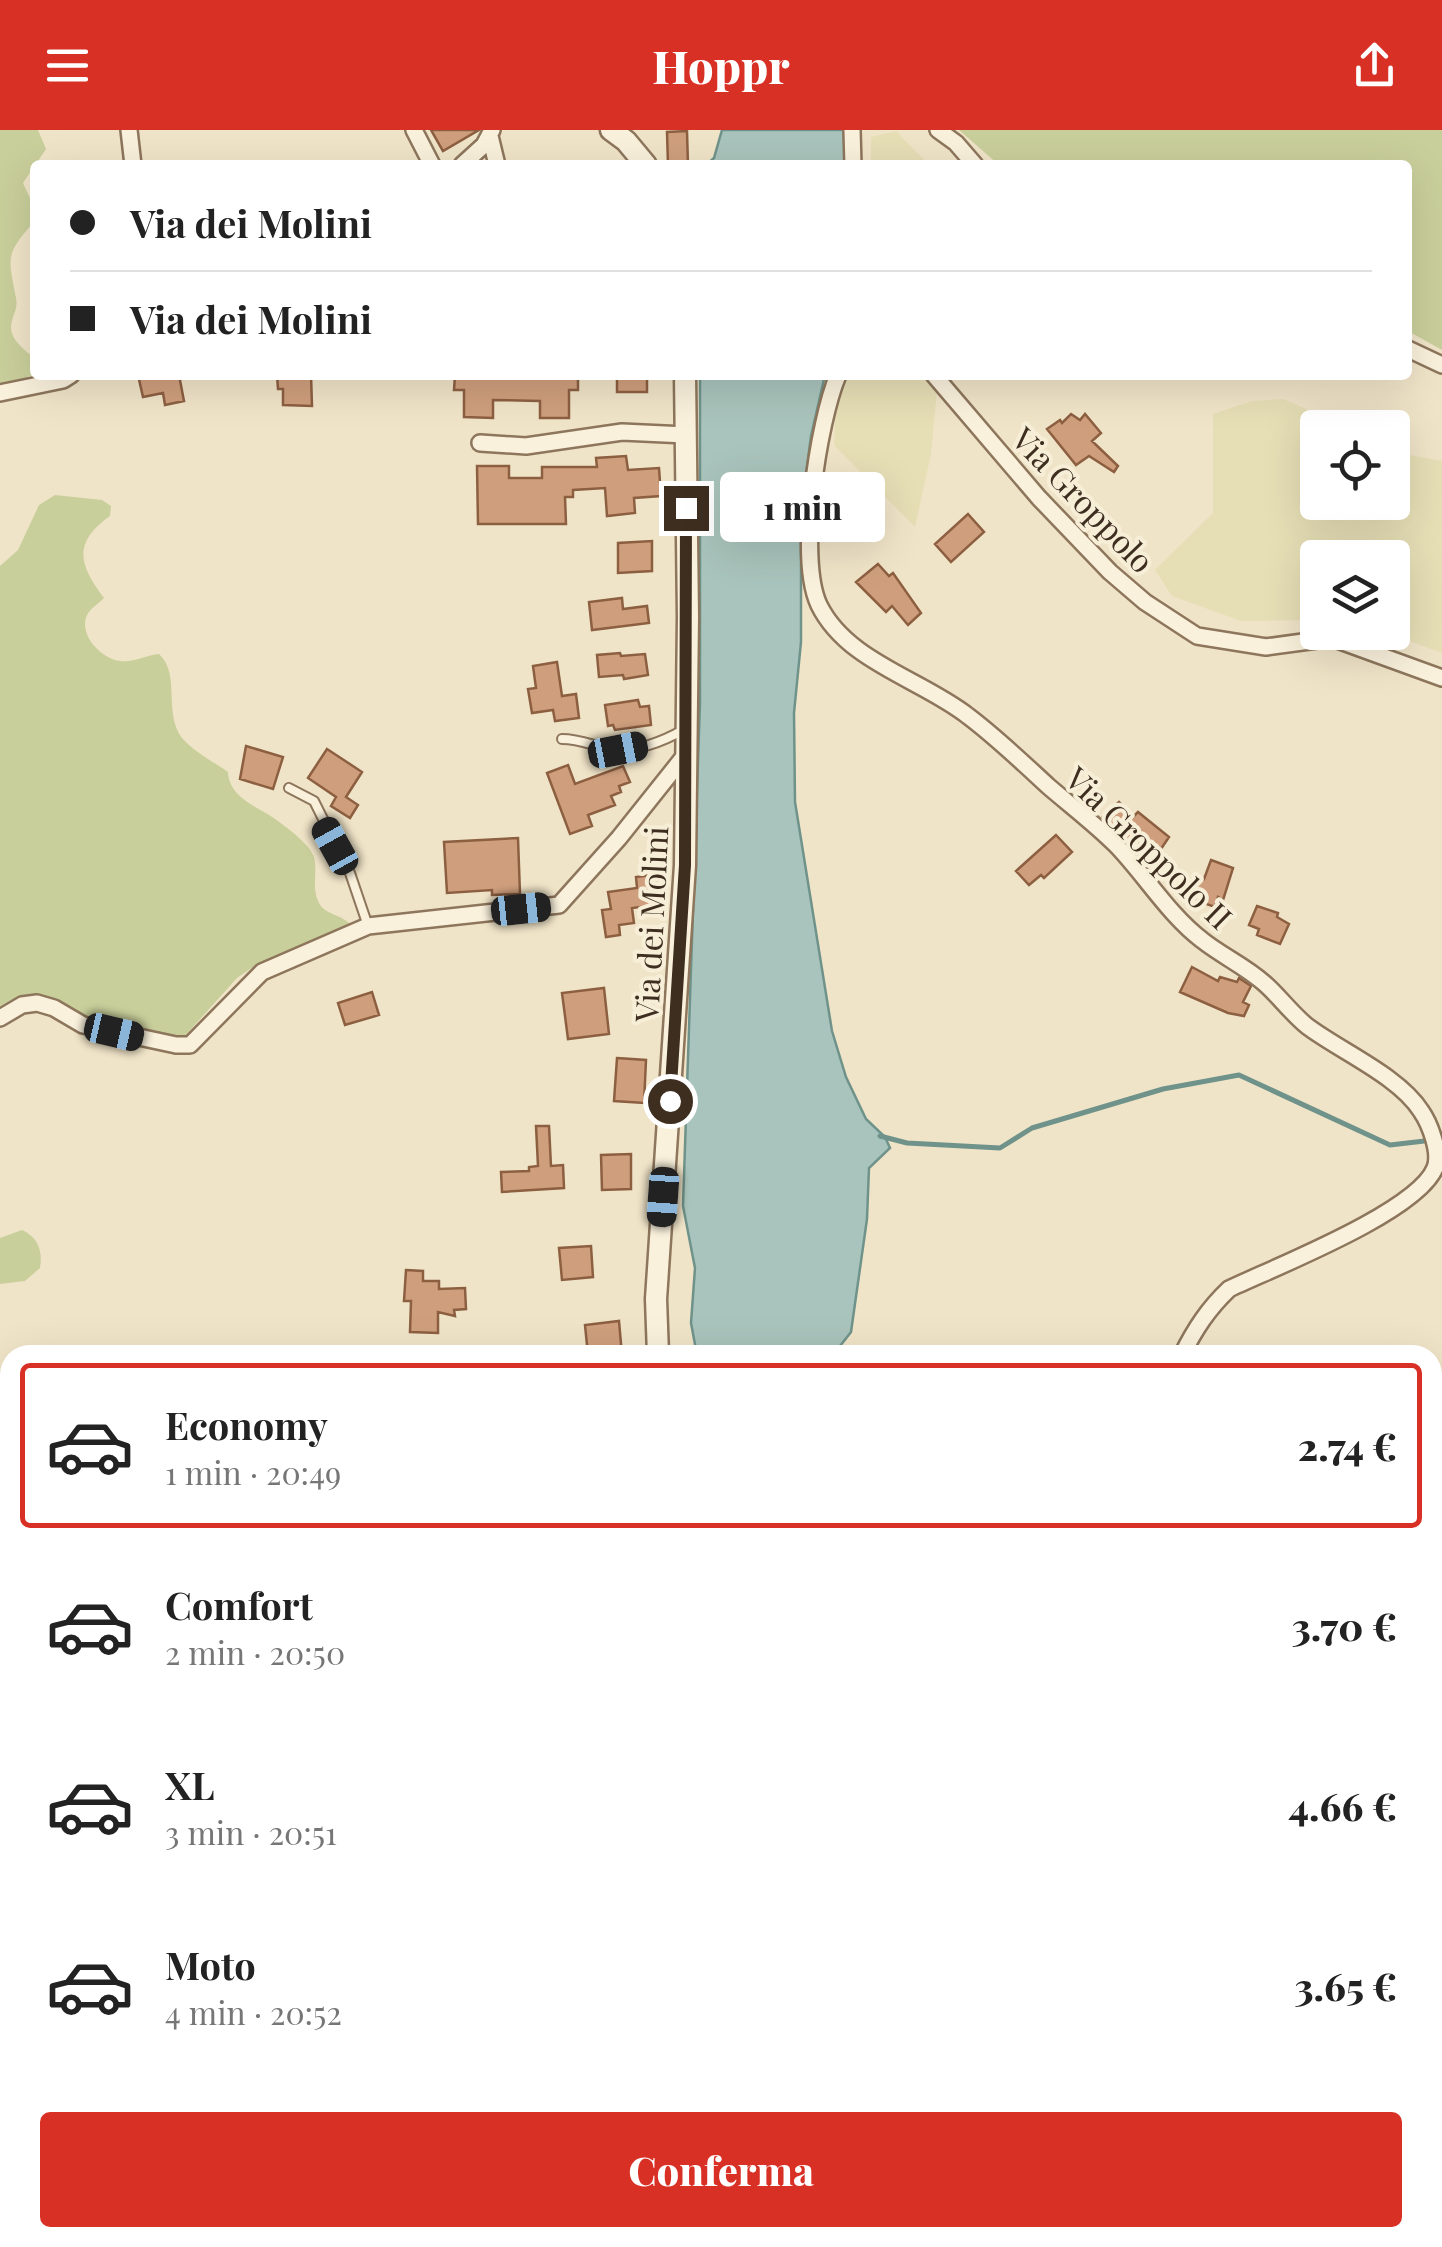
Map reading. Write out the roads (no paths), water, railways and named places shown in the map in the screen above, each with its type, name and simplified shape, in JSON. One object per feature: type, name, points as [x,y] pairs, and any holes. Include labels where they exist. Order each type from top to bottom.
[{"type":"street","points":[[129,130],[132,160]]},
{"type":"street","points":[[414,130],[429,160]]},
{"type":"street","points":[[610,130],[642,160]]},
{"type":"street","points":[[852,130],[853,160]]},
{"type":"street","points":[[938,130],[956,142],[971,160]]},
{"type":"street","points":[[467,160],[491,133]]},
{"type":"street","points":[[491,133],[498,160]]},
{"type":"street","points":[[1412,351],[1442,366]]},
{"type":"street","points":[[0,392],[64,380]]},
{"type":"street","name":"Via dei Molini","points":[[658,1345],[656,1299],[685,865],[686,380]]},
{"type":"street","name":"Via Groppolo II","points":[[837,380],[820,439],[812,493],[812,582],[819,604],[834,628],[874,660],[942,696],[970,717],[1115,844],[1203,942],[1268,986],[1304,1024],[1400,1088],[1421,1110],[1431,1134],[1435,1167],[1419,1192],[1389,1212],[1230,1290],[1211,1306],[1188,1345]]},
{"type":"street","name":"Via Groppolo","points":[[938,380],[1039,498],[1110,572],[1145,602],[1197,636],[1266,647],[1332,638],[1442,678]]},
{"type":"street","points":[[480,443],[526,446],[622,432],[686,435]]},
{"type":"street","points":[[0,1018],[22,1005],[37,1003],[82,1025],[190,1045],[262,972],[368,926],[559,905],[686,754]]},
{"type":"lane","points":[[562,739],[618,750],[668,738],[686,728]]},
{"type":"lane","points":[[289,788],[314,800],[350,873],[368,926]]},
{"type":"water","points":[[722,130],[845,130],[846,160],[712,160]]},
{"type":"water","points":[[700,380],[824,380],[811,436],[801,512],[795,802],[832,1031],[846,1077],[866,1119],[885,1137],[890,1148],[869,1168],[867,1219],[851,1332],[841,1345],[695,1345],[691,1323],[695,1268],[683,1206],[700,702]]},
{"type":"waterway","points":[[880,1136],[907,1143],[1000,1148],[1032,1128],[1163,1089],[1239,1075],[1390,1145],[1442,1139]]}]
